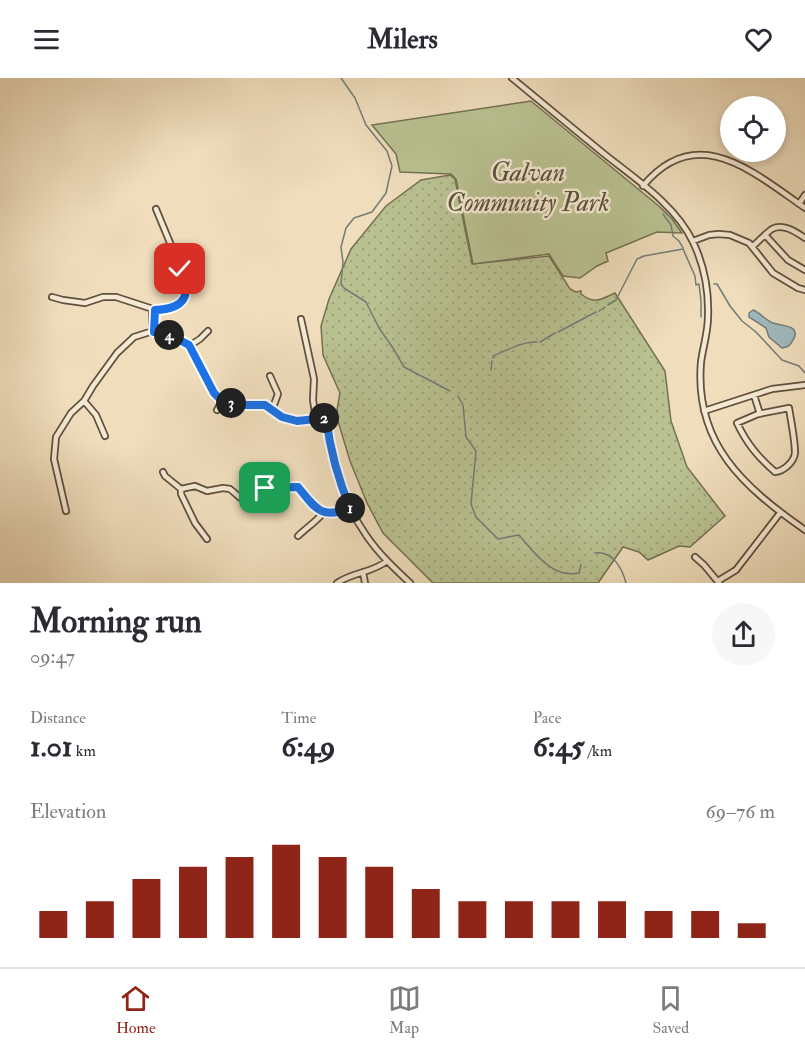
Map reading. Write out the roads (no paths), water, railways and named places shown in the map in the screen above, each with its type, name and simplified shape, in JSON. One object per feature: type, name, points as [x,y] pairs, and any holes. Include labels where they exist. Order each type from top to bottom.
[{"type":"street","points":[[512,78],[643,186],[671,210],[683,224],[702,264],[706,286],[709,316],[700,380],[704,411],[713,438],[728,463],[753,491],[805,530]]},
{"type":"street","points":[[643,186],[665,165],[683,157],[708,154],[738,164],[805,208]]},
{"type":"street","points":[[799,204],[805,195]]},
{"type":"street","points":[[52,297],[85,303],[103,297],[116,297],[154,310],[174,307],[183,301],[186,290],[184,279],[156,209]]},
{"type":"street","points":[[753,246],[772,229],[783,227],[805,238]]},
{"type":"street","points":[[693,241],[719,234],[730,235],[749,243],[773,273],[805,290]]},
{"type":"street","points":[[766,236],[788,260],[805,270]]},
{"type":"street","points":[[154,310],[154,329]]},
{"type":"street","points":[[301,319],[314,379],[313,400],[316,419]]},
{"type":"street","points":[[66,511],[54,459],[56,437],[71,412],[84,401],[117,353],[134,337],[154,329],[189,345],[214,393],[222,401],[245,405],[265,405],[282,417],[297,421],[326,418],[336,468],[350,508],[365,534],[387,561],[410,583]]},
{"type":"street","points":[[189,345],[208,331]]},
{"type":"street","points":[[270,376],[278,394],[272,410]]},
{"type":"street","points":[[704,411],[772,389],[805,385]]},
{"type":"street","points":[[753,395],[758,414]]},
{"type":"street","points":[[84,401],[96,415],[105,436]]},
{"type":"street","points":[[217,410],[222,401]]},
{"type":"street","points":[[789,408],[795,453],[792,461],[781,471],[775,472],[758,457],[744,438],[737,423],[758,414],[789,408]]},
{"type":"street","points":[[163,472],[181,489],[181,494],[195,523],[207,539]]},
{"type":"street","points":[[181,489],[195,486],[207,492],[223,488],[230,489],[244,501],[251,502],[256,500],[265,488],[298,487],[311,504],[323,513],[338,513],[350,508]]},
{"type":"street","points":[[298,536],[323,513]]},
{"type":"street","points":[[695,557],[718,582],[735,570],[780,513]]},
{"type":"street","points":[[337,583],[350,576],[373,570],[387,561]]},
{"type":"street","points":[[363,572],[365,583]]},
{"type":"water","points":[[753,310],[770,322],[793,329],[795,335],[790,345],[782,348],[769,337],[766,328],[749,317],[749,313]]},
{"type":"waterway","points":[[341,78],[355,98],[366,125],[387,151],[392,166],[386,193],[372,212],[354,218],[346,228],[341,247],[343,262],[341,284],[366,302],[379,328],[404,367],[450,391]]},
{"type":"waterway","points":[[663,214],[671,225],[673,236],[683,248]]},
{"type":"waterway","points":[[608,305],[616,300],[637,259],[683,249],[695,276],[696,285],[699,284],[701,317]]},
{"type":"waterway","points":[[714,284],[717,284],[742,321],[756,332],[782,360],[799,366],[805,373]]},
{"type":"waterway","points":[[599,311],[605,307]]},
{"type":"waterway","points":[[558,332],[596,312]]},
{"type":"waterway","points":[[540,342],[555,333]]},
{"type":"waterway","points":[[493,358],[493,356],[520,345],[537,342]]},
{"type":"waterway","points":[[491,370],[492,361]]},
{"type":"waterway","points":[[458,396],[463,405],[466,437],[476,451],[471,504],[476,517],[498,539],[519,535],[544,563],[560,572],[579,573],[581,565]]},
{"type":"waterway","points":[[595,553],[612,558],[619,566],[626,583]]},
{"type":"park label","name":"Galvan Community Park","points":[[528,188]]}]
